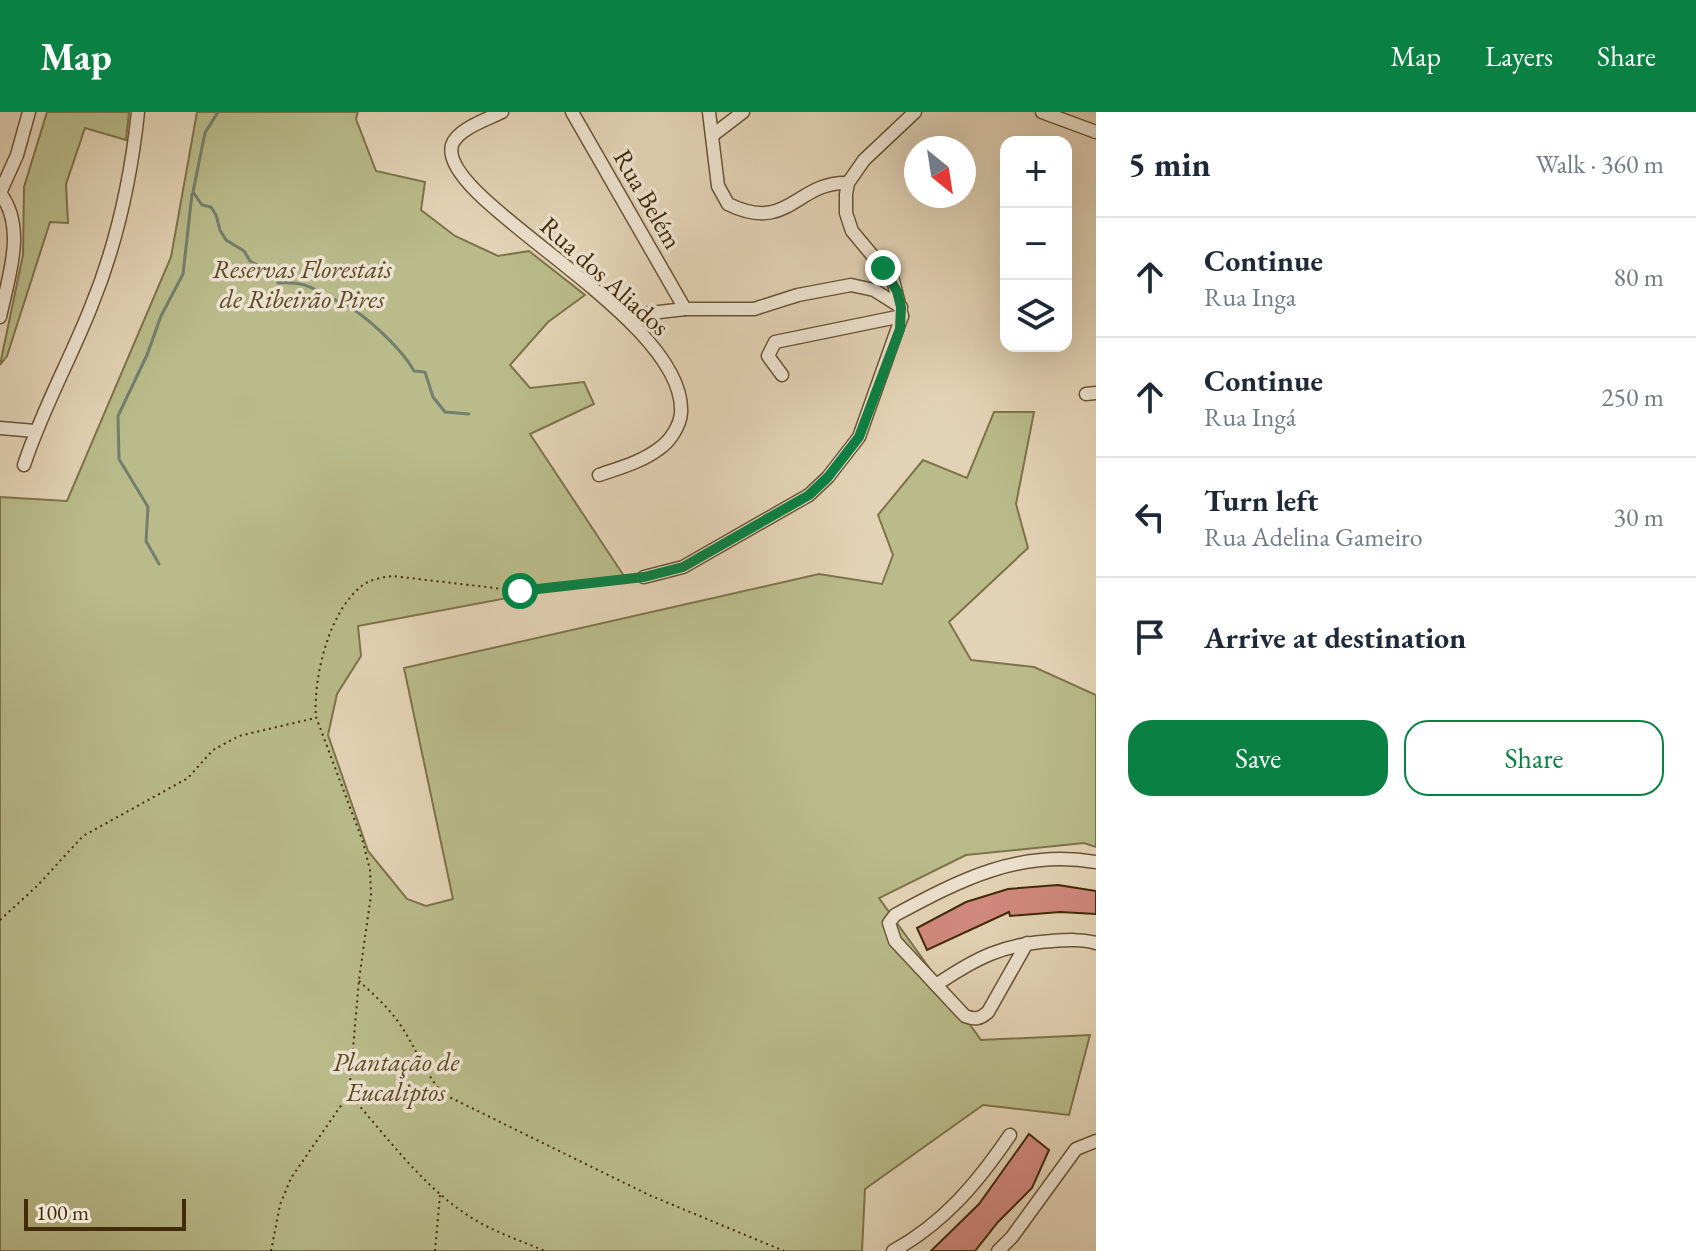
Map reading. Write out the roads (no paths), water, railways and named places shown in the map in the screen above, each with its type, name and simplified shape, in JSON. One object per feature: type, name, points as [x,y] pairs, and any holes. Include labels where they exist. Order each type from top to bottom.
[{"type":"street","points":[[0,317],[12,257],[14,225],[8,203],[0,193],[17,155],[29,112]]},
{"type":"street","points":[[24,465],[35,431],[91,307],[109,259],[138,112]]},
{"type":"street","name":"Rua dos Aliados","points":[[502,112],[453,140],[451,149],[462,174],[488,201],[625,316],[656,349],[674,377],[681,399],[680,419],[673,434],[661,447],[643,458],[599,475]]},
{"type":"street","name":"Rua Belém","points":[[572,112],[685,309]]},
{"type":"street","points":[[709,112],[718,186],[728,204],[756,215],[771,214],[823,187],[848,183]]},
{"type":"street","points":[[713,135],[743,112]]},
{"type":"street","points":[[644,577],[683,567],[809,495],[828,477],[859,437],[902,312],[893,280],[852,231],[846,213],[848,183],[864,160],[915,112]]},
{"type":"street","points":[[1042,112],[1096,132]]},
{"type":"street","points":[[625,316],[685,309],[754,309],[798,295],[851,285],[874,290],[902,312]]},
{"type":"street","points":[[782,375],[768,356],[775,342],[902,312]]},
{"type":"street","points":[[0,428],[35,431]]},
{"type":"street","points":[[1027,943],[988,1012],[981,1018],[973,1019],[965,1016],[895,941],[889,923],[895,915],[977,873],[1017,864],[1057,860],[1096,862]]},
{"type":"street","points":[[936,985],[983,956],[1003,948],[1071,939],[1096,943]]},
{"type":"street","points":[[893,1251],[940,1220],[984,1173],[1010,1135]]},
{"type":"street","points":[[998,1251],[1012,1237],[1076,1149],[1096,1141]]},
{"type":"waterway","points":[[218,112],[205,133],[193,192],[202,205],[211,207],[226,240],[244,251],[250,261],[275,275],[278,283],[310,287],[362,316],[388,338],[414,371],[425,372],[433,397],[445,412],[469,414]]},
{"type":"waterway","points":[[159,564],[146,541],[148,507],[119,459],[118,416],[147,355],[161,316],[183,274],[192,194]]},
{"type":"park label","name":"Reservas Florestais de Ribeirão Pires","points":[[302,284]]},
{"type":"park label","name":"Plantação de Eucaliptos","points":[[396,1077]]}]
